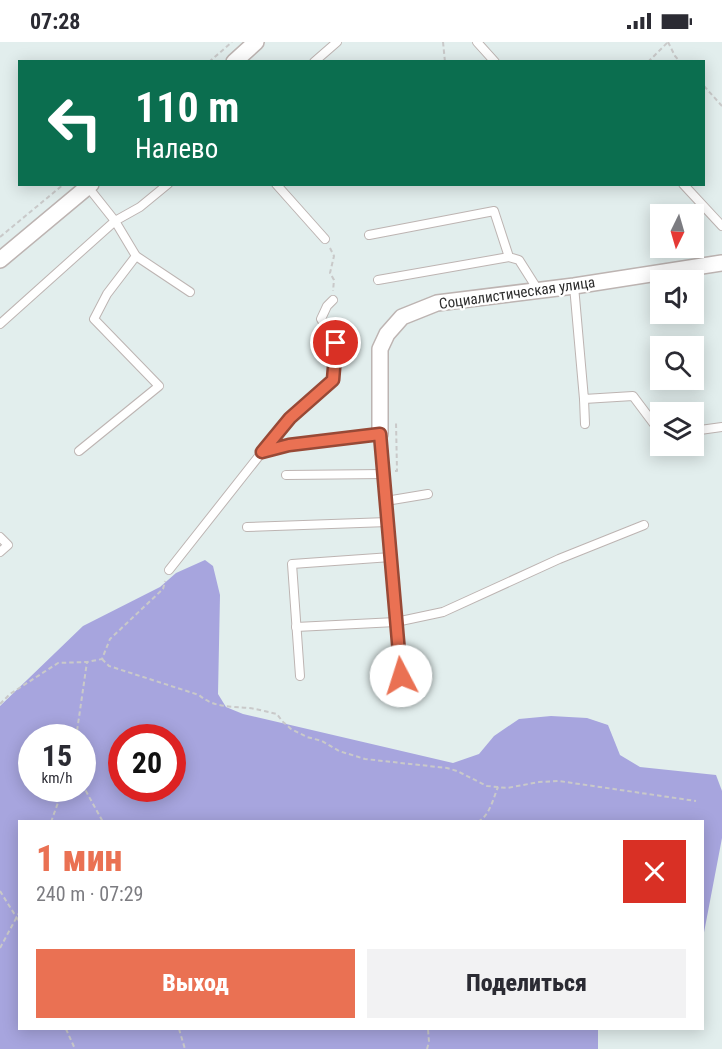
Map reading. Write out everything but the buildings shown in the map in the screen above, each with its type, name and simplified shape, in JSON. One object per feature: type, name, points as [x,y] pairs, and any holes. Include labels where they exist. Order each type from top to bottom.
[{"type":"street","points":[[236,60],[256,42]]},
{"type":"street","points":[[0,260],[89,186]]},
{"type":"street","name":"Социалистическая улица","points":[[380,434],[380,349],[387,334],[402,316],[437,303],[574,286],[722,263]]},
{"type":"lane","points":[[316,60],[337,42]]},
{"type":"lane","points":[[477,42],[493,60]]},
{"type":"lane","points":[[89,186],[115,221],[136,256],[190,292]]},
{"type":"lane","points":[[0,324],[115,221],[140,207],[166,186]]},
{"type":"lane","points":[[278,186],[326,238]]},
{"type":"lane","points":[[685,186],[722,226]]},
{"type":"lane","points":[[369,234],[494,211],[509,257]]},
{"type":"lane","points":[[79,451],[159,386],[94,319],[107,294],[136,256]]},
{"type":"lane","points":[[378,280],[509,257],[519,260],[538,290]]},
{"type":"lane","points":[[574,286],[585,424]]},
{"type":"lane","points":[[169,570],[290,418],[333,380],[336,343],[321,319],[327,306],[333,300]]},
{"type":"lane","points":[[584,399],[633,396],[650,419]]},
{"type":"lane","points":[[704,429],[722,427]]},
{"type":"lane","points":[[262,452],[289,445],[380,434],[401,676]]},
{"type":"lane","points":[[286,475],[384,474]]},
{"type":"lane","points":[[386,501],[428,494]]},
{"type":"lane","points":[[247,527],[388,522]]},
{"type":"lane","points":[[296,627],[396,622],[443,612],[559,559],[644,525]]},
{"type":"lane","points":[[0,537],[8,545],[0,552]]},
{"type":"lane","points":[[300,676],[292,564],[391,557]]},
{"type":"path","points":[[211,60],[232,42]]},
{"type":"path","points":[[443,42],[445,60]]},
{"type":"path","points":[[650,60],[668,42],[678,60]]},
{"type":"path","points":[[705,87],[722,106]]},
{"type":"path","points":[[0,237],[62,186]]},
{"type":"path","points":[[326,238],[334,256],[330,273],[334,280],[333,300]]},
{"type":"path","points":[[384,474],[397,471],[396,421]]},
{"type":"path","points":[[102,659],[110,639],[163,589],[169,570]]},
{"type":"path","points":[[0,704],[10,694],[58,663],[102,659]]},
{"type":"path","points":[[102,659],[109,666],[199,695],[207,702],[277,714],[291,729],[322,741],[339,751],[365,759],[447,768],[488,786],[507,788],[559,781],[696,801]]},
{"type":"path","points":[[78,724],[87,662]]},
{"type":"path","points":[[482,820],[489,811],[498,787]]},
{"type":"path","points":[[52,820],[58,802]]},
{"type":"path","points":[[91,802],[101,820]]},
{"type":"path","points":[[0,891],[17,918],[0,948]]},
{"type":"path","points":[[66,1030],[75,1049]]},
{"type":"path","points":[[179,1030],[185,1049]]},
{"type":"path","points":[[427,1049],[428,1030]]},
{"type":"shaded area","points":[[205,560],[213,566],[220,595],[218,694],[226,707],[243,714],[453,763],[479,754],[494,736],[519,719],[551,716],[587,718],[608,725],[620,755],[640,767],[716,775],[722,791],[722,838],[704,932],[704,820],[18,820],[18,1030],[598,1030],[598,1049],[0,1049],[0,706],[83,626],[160,587],[176,573]]},
{"type":"route","points":[[336,343],[333,380],[290,418],[262,452],[289,445],[380,434],[401,676]]}]
